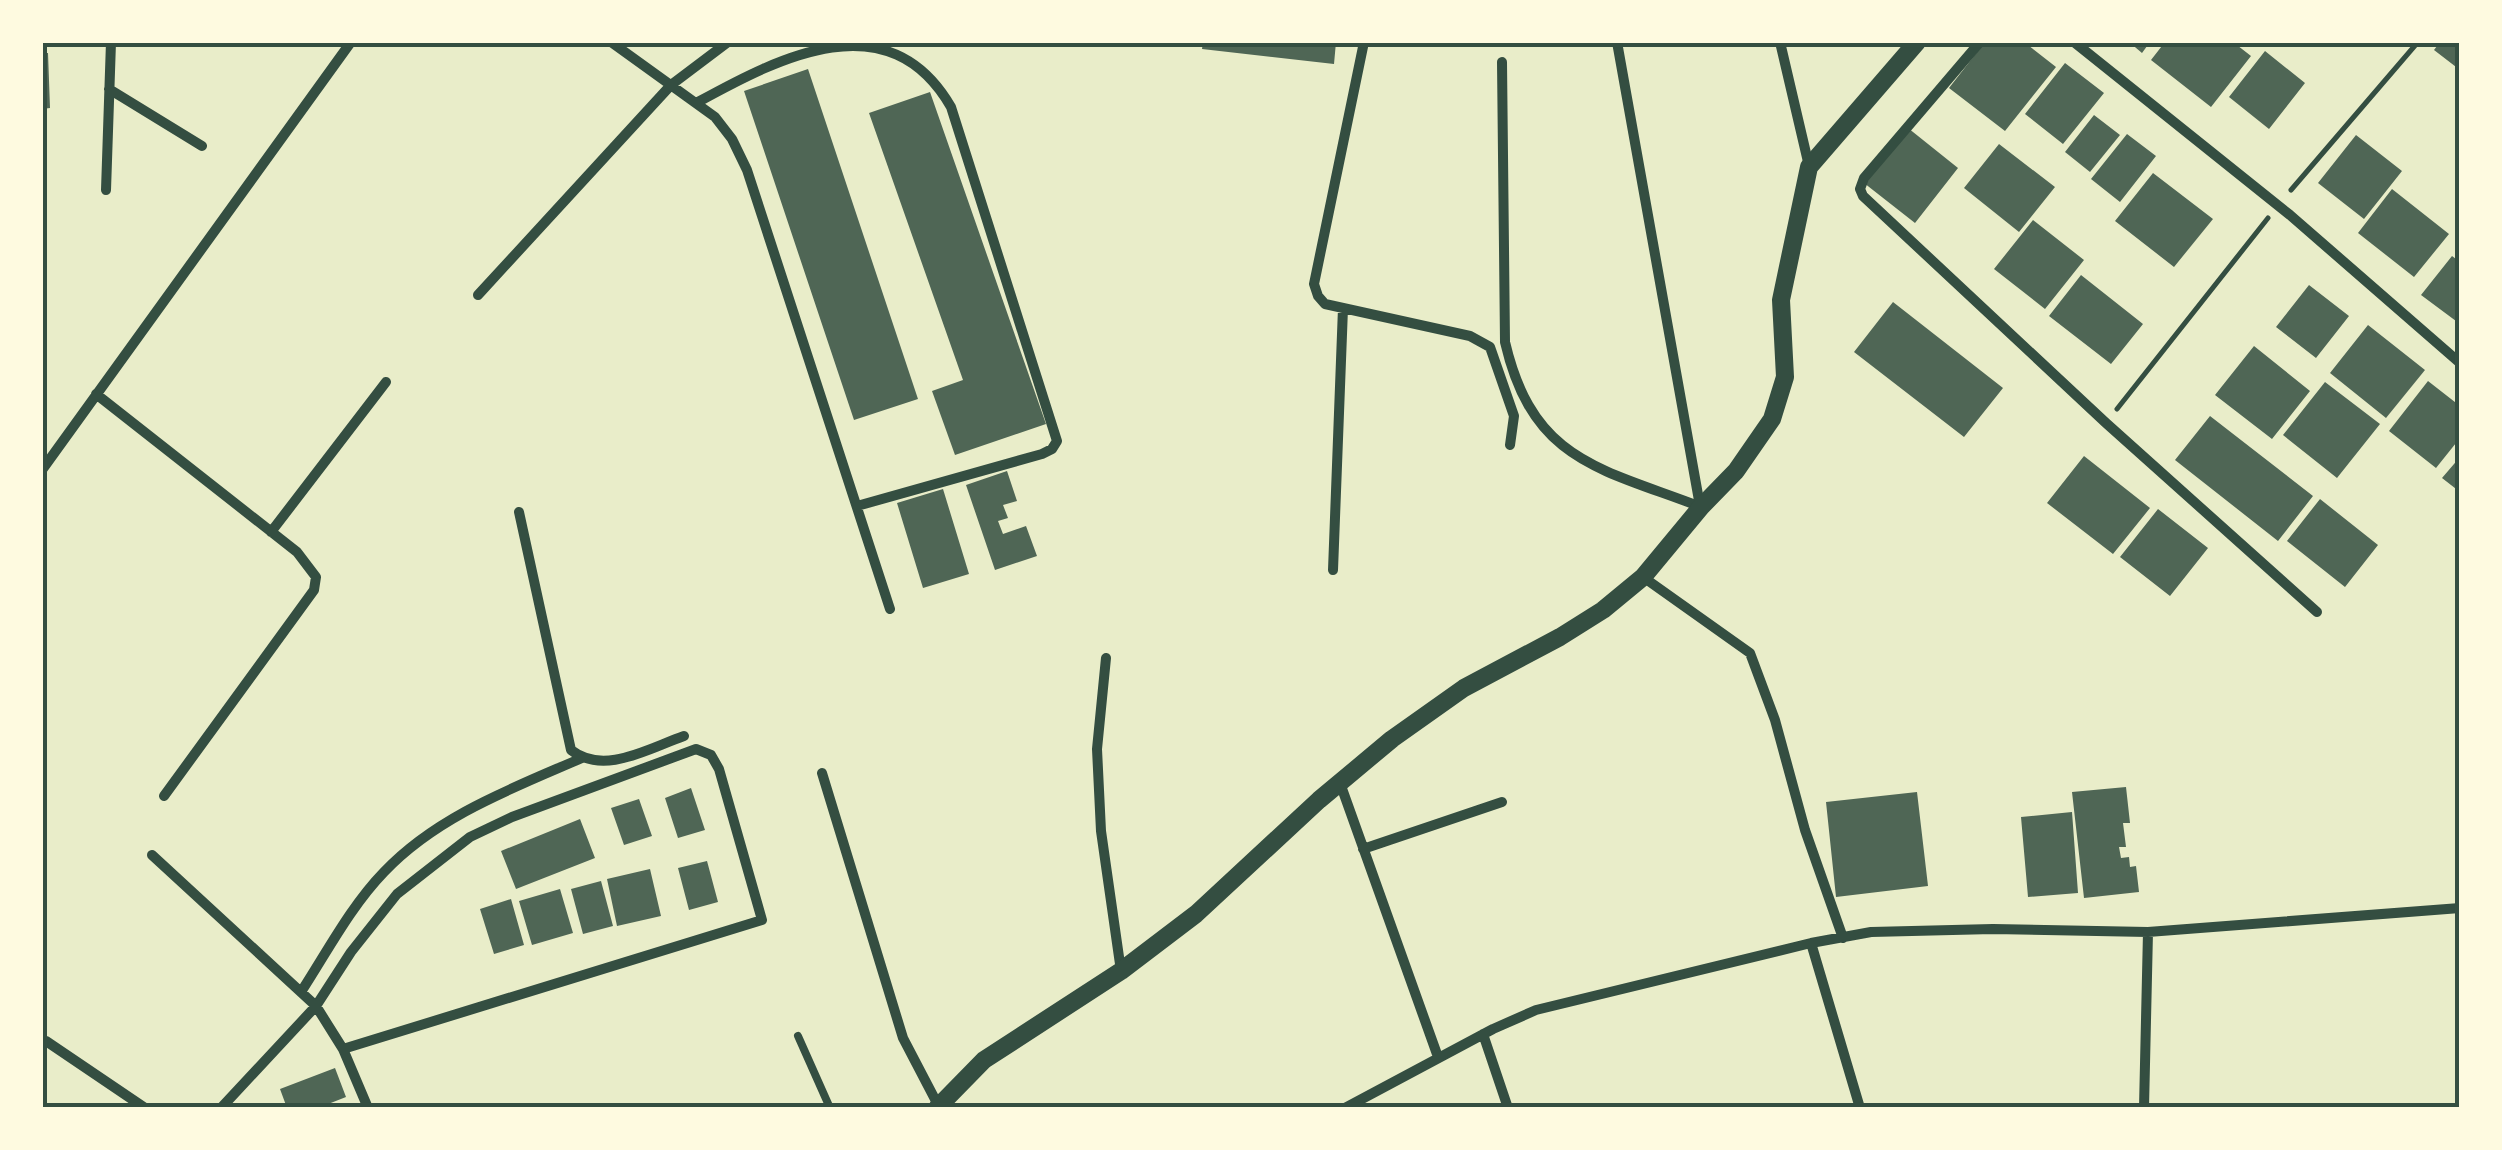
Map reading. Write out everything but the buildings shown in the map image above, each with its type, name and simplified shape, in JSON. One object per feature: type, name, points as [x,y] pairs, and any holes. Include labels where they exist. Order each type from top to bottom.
[{"type":"street","points":[[106,190],[111,42]]},
{"type":"street","points":[[42,470],[351,42]]},
{"type":"street","points":[[611,42],[698,102],[732,139],[748,170],[890,609]]},
{"type":"street","points":[[478,295],[671,85],[728,42]]},
{"type":"street","points":[[1364,42],[1314,284],[1318,296],[1325,304],[1470,336],[1490,347],[1514,416],[1510,445]]},
{"type":"street","points":[[1617,42],[1701,507]]},
{"type":"street","points":[[822,773],[903,1038],[943,1105],[984,1060],[1121,971],[1196,914],[1340,783],[1438,706],[1603,610],[1642,578],[1736,471],[1772,419],[1786,377],[1781,300],[1809,167],[1780,42]]},
{"type":"street","points":[[1809,167],[1916,42]]},
{"type":"street","points":[[1980,42],[1864,178],[1860,189],[1866,199],[2106,424],[2317,612]]},
{"type":"street","points":[[2074,42],[2278,206],[2460,364]]},
{"type":"street","points":[[698,102],[781,59],[838,44],[870,46],[898,56],[939,85],[952,107],[1057,441],[1042,454],[856,506]]},
{"type":"street","points":[[1502,62],[1505,342],[1513,376],[1555,443],[1578,459],[1701,507]]},
{"type":"street","points":[[109,89],[202,146]]},
{"type":"street","points":[[1333,570],[1342,308]]},
{"type":"street","points":[[271,532],[386,382]]},
{"type":"street","points":[[96,394],[271,532],[316,577],[314,590],[164,796]]},
{"type":"street","points":[[519,512],[571,750],[594,762],[614,761],[684,736]]},
{"type":"street","points":[[1642,578],[1750,652],[1843,938]]},
{"type":"street","points":[[1106,658],[1097,749],[1098,782],[1121,971]]},
{"type":"street","points":[[222,1108],[316,1006],[351,952],[397,894],[470,837],[512,817],[696,749],[711,755],[720,768],[762,920],[343,1049]]},
{"type":"street","points":[[301,992],[384,872],[430,834],[473,806],[582,758]]},
{"type":"street","points":[[1340,783],[1438,1057]]},
{"type":"street","points":[[1363,849],[1502,802]]},
{"type":"street","points":[[152,855],[316,1006],[343,1049],[368,1108]]},
{"type":"street","points":[[1345,1108],[1536,1010],[1871,932],[2148,932],[2460,908]]},
{"type":"street","points":[[2144,1108],[2148,932]]},
{"type":"street","points":[[1811,943],[1860,1108]]},
{"type":"street","points":[[1483,1034],[1508,1108]]},
{"type":"street","points":[[46,1042],[144,1108]]},
{"type":"lane","points":[[798,1036],[830,1108]]},
{"type":"path","points":[[2106,424],[2278,206],[2418,42]]}]
